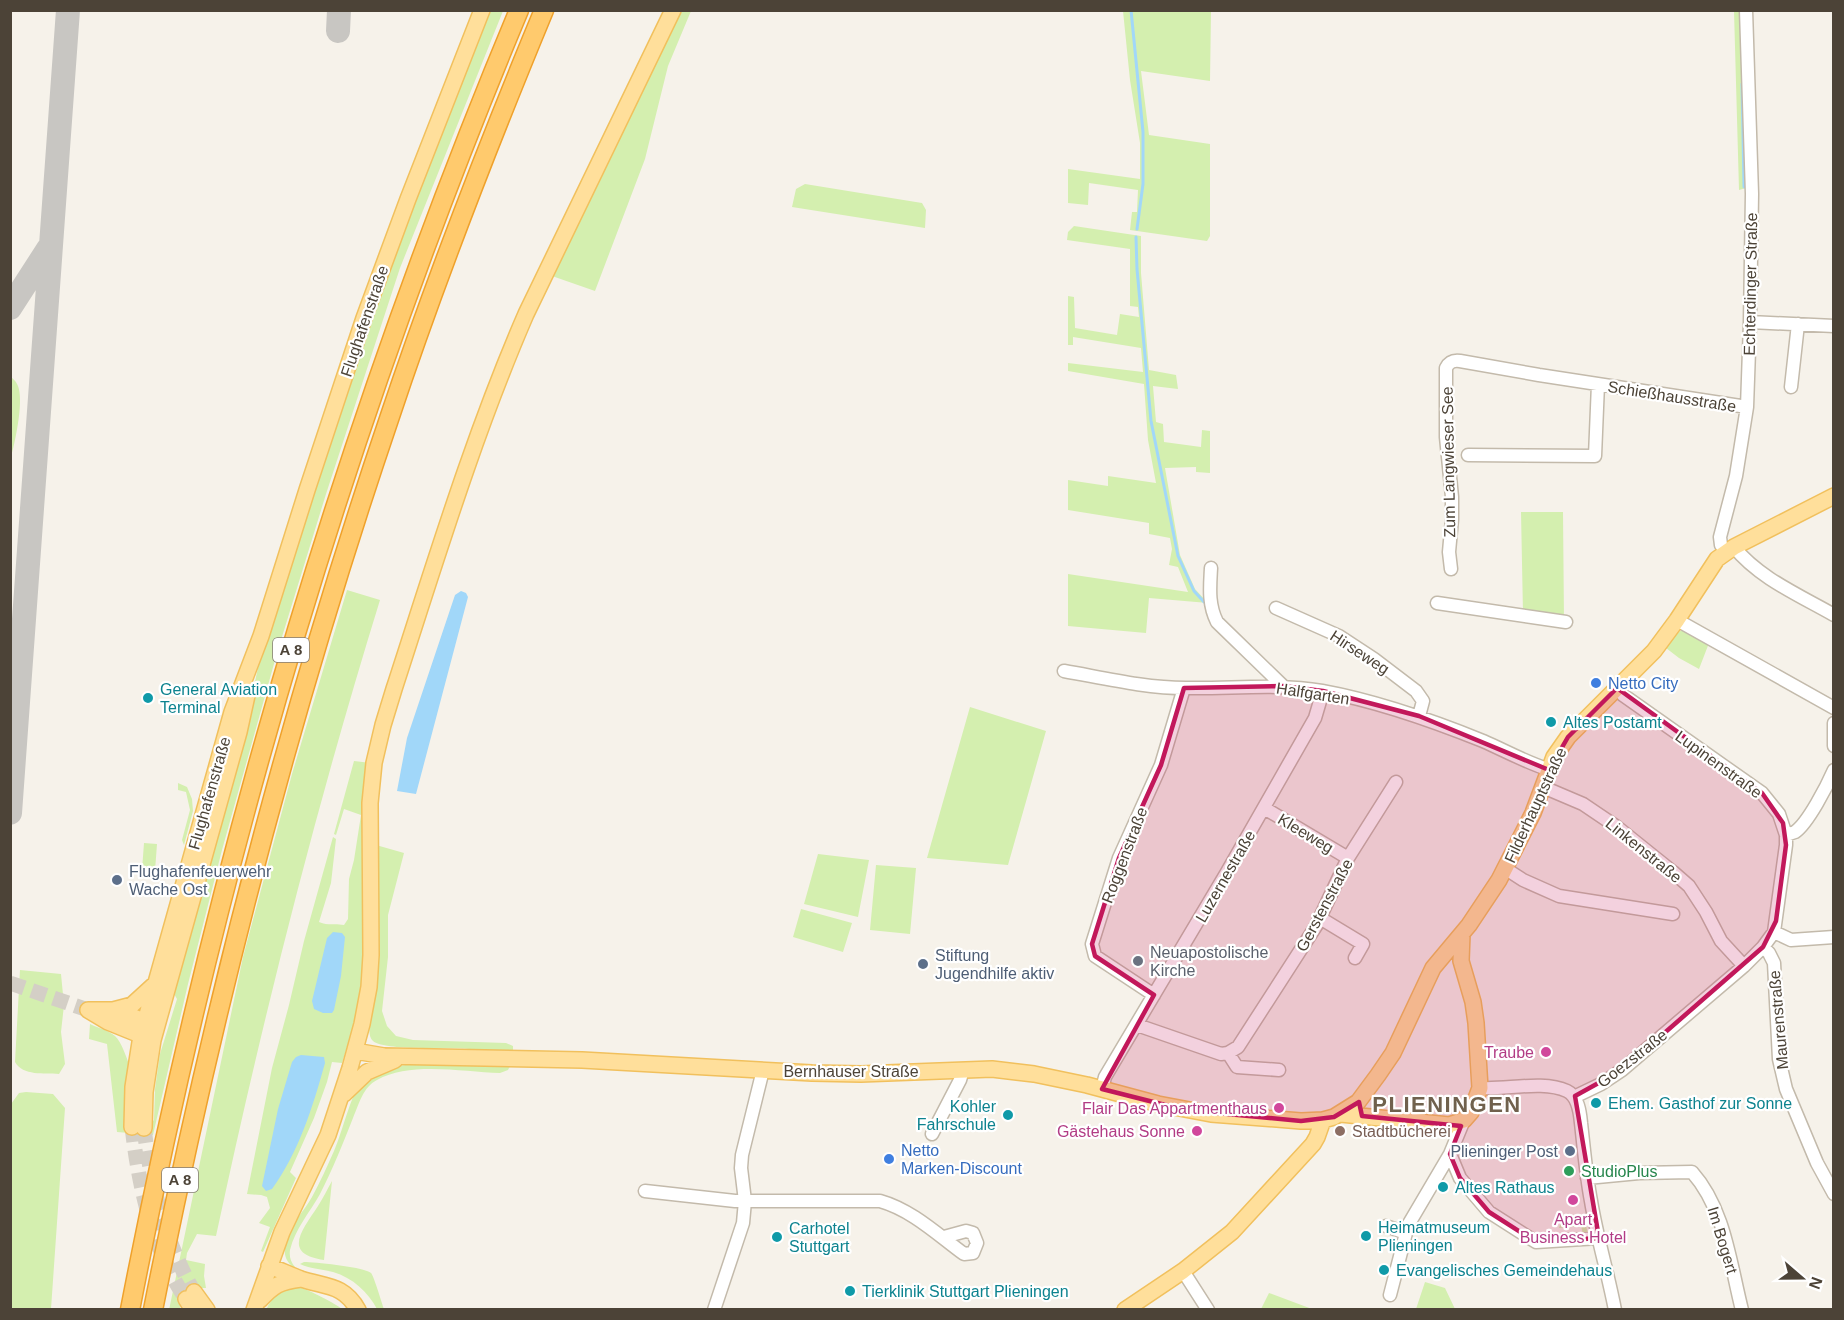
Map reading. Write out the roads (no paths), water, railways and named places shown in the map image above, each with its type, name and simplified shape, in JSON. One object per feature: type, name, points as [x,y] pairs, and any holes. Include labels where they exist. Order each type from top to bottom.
[{"type":"highway","name":"A 8","points":[[130,1310],[194,1012],[234,854],[287,664],[345,478],[412,284],[519,10]]},
{"type":"highway","name":"A 8","points":[[153,1310],[188,1140],[227,975],[314,652],[389,419],[434,290],[544,10]]},
{"type":"main road","name":"Flughafenstraße","points":[[151,1023],[155,984],[232,712],[261,636],[364,318],[482,10]]},
{"type":"main road","points":[[255,1307],[287,1220],[325,1143],[355,1051],[366,1005],[371,966],[370,803],[374,763],[383,725],[476,439],[504,365],[536,293],[673,10]]},
{"type":"main road","name":"Filderhauptstraße","points":[[1360,1109],[1392,1053],[1429,975],[1475,917],[1506,869],[1544,787],[1554,757],[1568,737],[1654,651],[1710,568],[1730,549],[1833,496]]},
{"type":"main road","name":"Flughafenstraße","points":[[151,1023],[239,732],[261,636]]},
{"type":"main road","points":[[1360,1109],[1456,1122],[1474,1108],[1480,1088],[1476,1023],[1473,1002],[1461,961],[1462,934]]},
{"type":"main road","points":[[1441,958],[1461,961]]},
{"type":"main road","points":[[147,1038],[108,1022],[88,1010],[113,1010],[132,1005],[155,984]]},
{"type":"main road","points":[[113,1010],[151,1023],[133,1087],[138,1127]]},
{"type":"main road","name":"Bernhauser Straße","points":[[355,1051],[376,1056],[582,1060],[802,1073],[861,1074],[992,1069],[1017,1071],[1202,1113],[1301,1121],[1323,1120],[1360,1109]]},
{"type":"main road","points":[[340,1099],[369,1070],[404,1057]]},
{"type":"main road","points":[[1125,1310],[1183,1271],[1232,1232],[1313,1144],[1323,1120]]},
{"type":"main road","points":[[269,1266],[301,1279],[340,1290],[351,1298],[358,1310]]},
{"type":"main road","points":[[255,1307],[270,1289],[279,1283],[301,1279]]},
{"type":"main road","points":[[191,1300],[207,1310]]},
{"type":"street","name":"Echterdinger Straße","points":[[1730,549],[1721,545],[1720,537],[1741,454],[1747,407],[1750,322],[1752,194],[1746,10]]},
{"type":"street","points":[[1750,322],[1833,326]]},
{"type":"street","points":[[1791,387],[1798,324]]},
{"type":"street","name":"Schießhausstraße","points":[[1455,360],[1747,407]]},
{"type":"street","name":"Zum Langwieser See","points":[[1451,569],[1449,552],[1452,497],[1446,437],[1446,368],[1455,360]]},
{"type":"street","name":"Schießhausstraße","points":[[1468,455],[1595,456],[1598,384]]},
{"type":"street","points":[[1730,549],[1762,573],[1833,615]]},
{"type":"street","points":[[1211,568],[1210,603],[1217,622],[1283,686]]},
{"type":"street","points":[[1437,603],[1566,622]]},
{"type":"street","name":"Hirseweg","points":[[1276,608],[1339,636],[1383,666],[1416,691],[1423,701],[1419,716]]},
{"type":"street","points":[[1677,620],[1833,708]]},
{"type":"street","name":"Halfgarten","points":[[1064,671],[1129,683],[1184,688],[1283,686],[1323,691],[1419,716],[1485,742],[1522,761],[1550,770]]},
{"type":"street","name":"Roggenstraße","points":[[1154,995],[1095,956],[1092,944],[1119,858],[1161,765],[1184,688]]},
{"type":"street","name":"Lupinenstraße","points":[[1617,688],[1623,695],[1762,794],[1779,814],[1786,845],[1774,932]]},
{"type":"street","name":"Luzernestraße","points":[[1102,1089],[1105,1077],[1315,718],[1323,691]]},
{"type":"street","points":[[1833,723],[1833,746]]},
{"type":"street","points":[[1785,835],[1795,832],[1802,824],[1827,786],[1833,770]]},
{"type":"street","name":"Gerstenstraße","points":[[1228,1053],[1238,1047],[1320,918],[1348,858],[1396,782]]},
{"type":"street","name":"Linkenstraße","points":[[1544,787],[1583,804],[1617,827],[1674,872],[1689,886],[1721,941],[1744,966]]},
{"type":"street","name":"Kleeweg","points":[[1264,808],[1348,858]]},
{"type":"street","points":[[1506,869],[1530,884],[1559,896],[1673,914]]},
{"type":"street","points":[[1320,918],[1363,944],[1355,958]]},
{"type":"street","points":[[1774,932],[1791,940],[1833,937]]},
{"type":"street","name":"Goezstraße","points":[[1574,1097],[1601,1084],[1622,1070],[1744,966],[1774,932]]},
{"type":"street","name":"Maurenstraße","points":[[1763,947],[1774,963],[1779,1059],[1786,1089],[1817,1163],[1833,1194]]},
{"type":"street","points":[[1137,1025],[1221,1054],[1228,1053],[1237,1067],[1279,1070]]},
{"type":"street","points":[[714,1310],[743,1222],[745,1202],[741,1168],[742,1155],[763,1070]]},
{"type":"street","points":[[932,1134],[963,1070]]},
{"type":"street","points":[[1480,1088],[1543,1087],[1566,1090],[1574,1097],[1580,1115],[1587,1178],[1615,1310]]},
{"type":"street","points":[[1390,1294],[1407,1227],[1450,1154],[1456,1140],[1456,1122]]},
{"type":"street","points":[[1450,1154],[1460,1178],[1489,1212],[1536,1242],[1599,1238]]},
{"type":"street","name":"Im Bogert","points":[[1587,1178],[1639,1173],[1692,1172],[1703,1185],[1718,1214],[1742,1310]]},
{"type":"street","points":[[645,1191],[745,1202],[880,1201],[896,1205],[944,1237]]},
{"type":"street","points":[[1386,1226],[1406,1233]]},
{"type":"street","points":[[1183,1271],[1208,1310]]},
{"type":"water","points":[[461,591],[468,597],[416,794],[397,791],[407,738],[455,595]]},
{"type":"water","points":[[333,932],[342,933],[345,937],[341,976],[334,1010],[332,1013],[323,1013],[314,1009],[312,1001],[327,938]]},
{"type":"water","points":[[301,1055],[324,1057],[325,1063],[310,1112],[290,1160],[272,1189],[266,1191],[262,1186],[278,1109],[292,1062]]},
{"type":"waterway","points":[[1131,10],[1143,132],[1143,184],[1137,229]]},
{"type":"waterway","points":[[1742,84],[1744,187]]},
{"type":"waterway","points":[[1136,237],[1151,421],[1178,556],[1194,591],[1204,602]]},
{"type":"tunnel","points":[[10,983],[88,1010]]},
{"type":"tunnel","points":[[132,1127],[149,1216],[164,1259],[186,1299]]},
{"type":"tunnel","points":[[144,1128],[155,1192],[167,1233],[194,1292]]},
{"type":"place","name":"Netto City","points":[[1596,683]]},
{"type":"place","name":"General Aviation Terminal","points":[[148,698]]},
{"type":"place","name":"Altes Postamt","points":[[1551,722]]},
{"type":"place","name":"Flughafenfeuerwehr Wache Ost","points":[[117,880]]},
{"type":"place","name":"Neuapostolische Kirche","points":[[1138,961]]},
{"type":"place","name":"Stiftung Jugendhilfe aktiv","points":[[923,964]]},
{"type":"place","name":"Traube","points":[[1546,1052]]},
{"type":"place","name":"Ehem. Gasthof zur Sonne","points":[[1596,1103]]},
{"type":"place","name":"Flair Das Appartmenthaus","points":[[1279,1108]]},
{"type":"place","name":"Kohler Fahrschule","points":[[1008,1115]]},
{"type":"place","name":"Gästehaus Sonne","points":[[1197,1131]]},
{"type":"place","name":"Stadtbücherei","points":[[1340,1131]]},
{"type":"place","name":"Plieninger Post","points":[[1570,1151]]},
{"type":"place","name":"Netto Marken-Discount","points":[[889,1159]]},
{"type":"place","name":"StudioPlus","points":[[1569,1171]]},
{"type":"place","name":"Altes Rathaus","points":[[1443,1187]]},
{"type":"place","name":"Apart Business Hotel","points":[[1573,1200]]},
{"type":"place","name":"Heimatmuseum Plieningen","points":[[1366,1236]]},
{"type":"place","name":"Carhotel Stuttgart","points":[[777,1237]]},
{"type":"place","name":"Evangelisches Gemeindehaus","points":[[1384,1270]]},
{"type":"place","name":"Tierklinik Stuttgart Plieningen","points":[[850,1291]]},
{"type":"district","name":"PLIENINGEN","points":[[1447,1104]]}]
